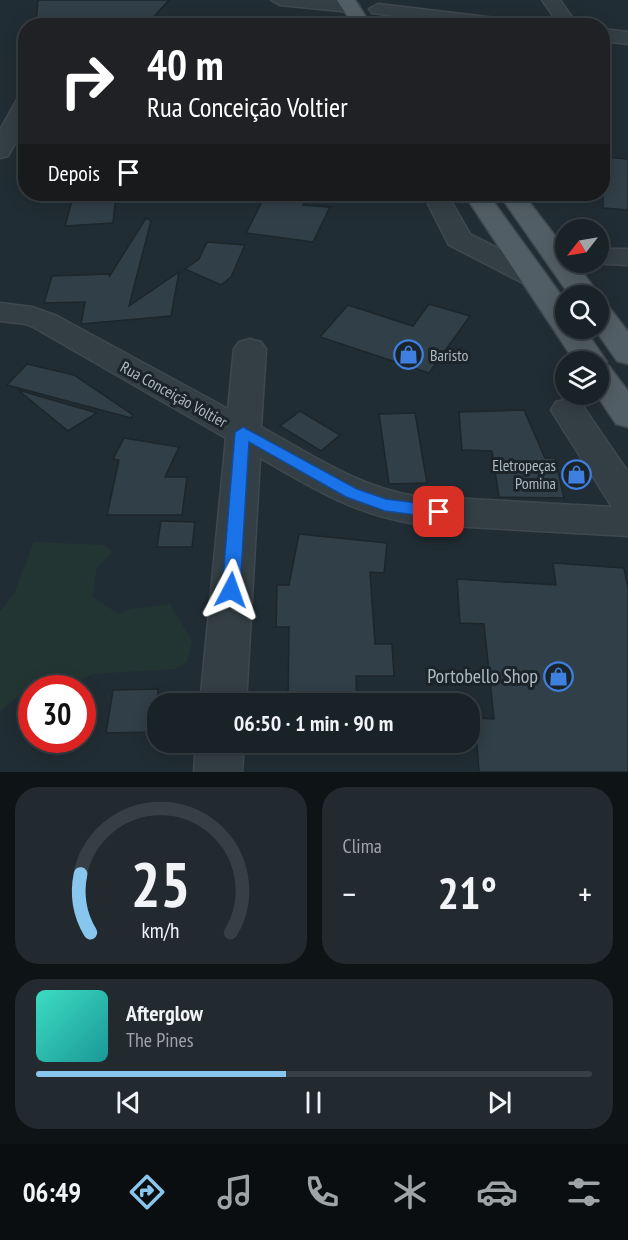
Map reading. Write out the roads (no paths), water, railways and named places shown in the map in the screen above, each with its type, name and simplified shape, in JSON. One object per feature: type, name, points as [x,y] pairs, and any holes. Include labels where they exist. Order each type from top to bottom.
[{"type":"main road","points":[[342,4],[355,18]]},
{"type":"main road","points":[[374,4],[383,18]]},
{"type":"main road","points":[[481,201],[555,308]]},
{"type":"main road","points":[[517,201],[555,249]]},
{"type":"main road","points":[[609,329],[628,354]]},
{"type":"main road","points":[[609,389],[628,416]]},
{"type":"street","points":[[280,0],[342,4]]},
{"type":"street","points":[[551,0],[564,18]]},
{"type":"street","points":[[374,4],[467,18]]},
{"type":"street","points":[[610,36],[628,38]]},
{"type":"street","points":[[0,151],[18,118]]},
{"type":"street","points":[[439,201],[459,239],[533,277]]},
{"type":"street","points":[[609,257],[628,257]]},
{"type":"street","name":"Rua Conceição Voltier","points":[[0,312],[32,316],[46,322],[351,493],[385,505],[415,510],[628,522]]},
{"type":"street","points":[[224,693],[250,349]]},
{"type":"street","points":[[568,410],[628,501]]},
{"type":"street","points":[[218,772],[219,753]]},
{"type":"place","name":"Baristo","points":[[409,355]]},
{"type":"place","name":"Eletropeças Pomina","points":[[577,474]]},
{"type":"place","name":"Portobello Shop","points":[[559,676]]}]
